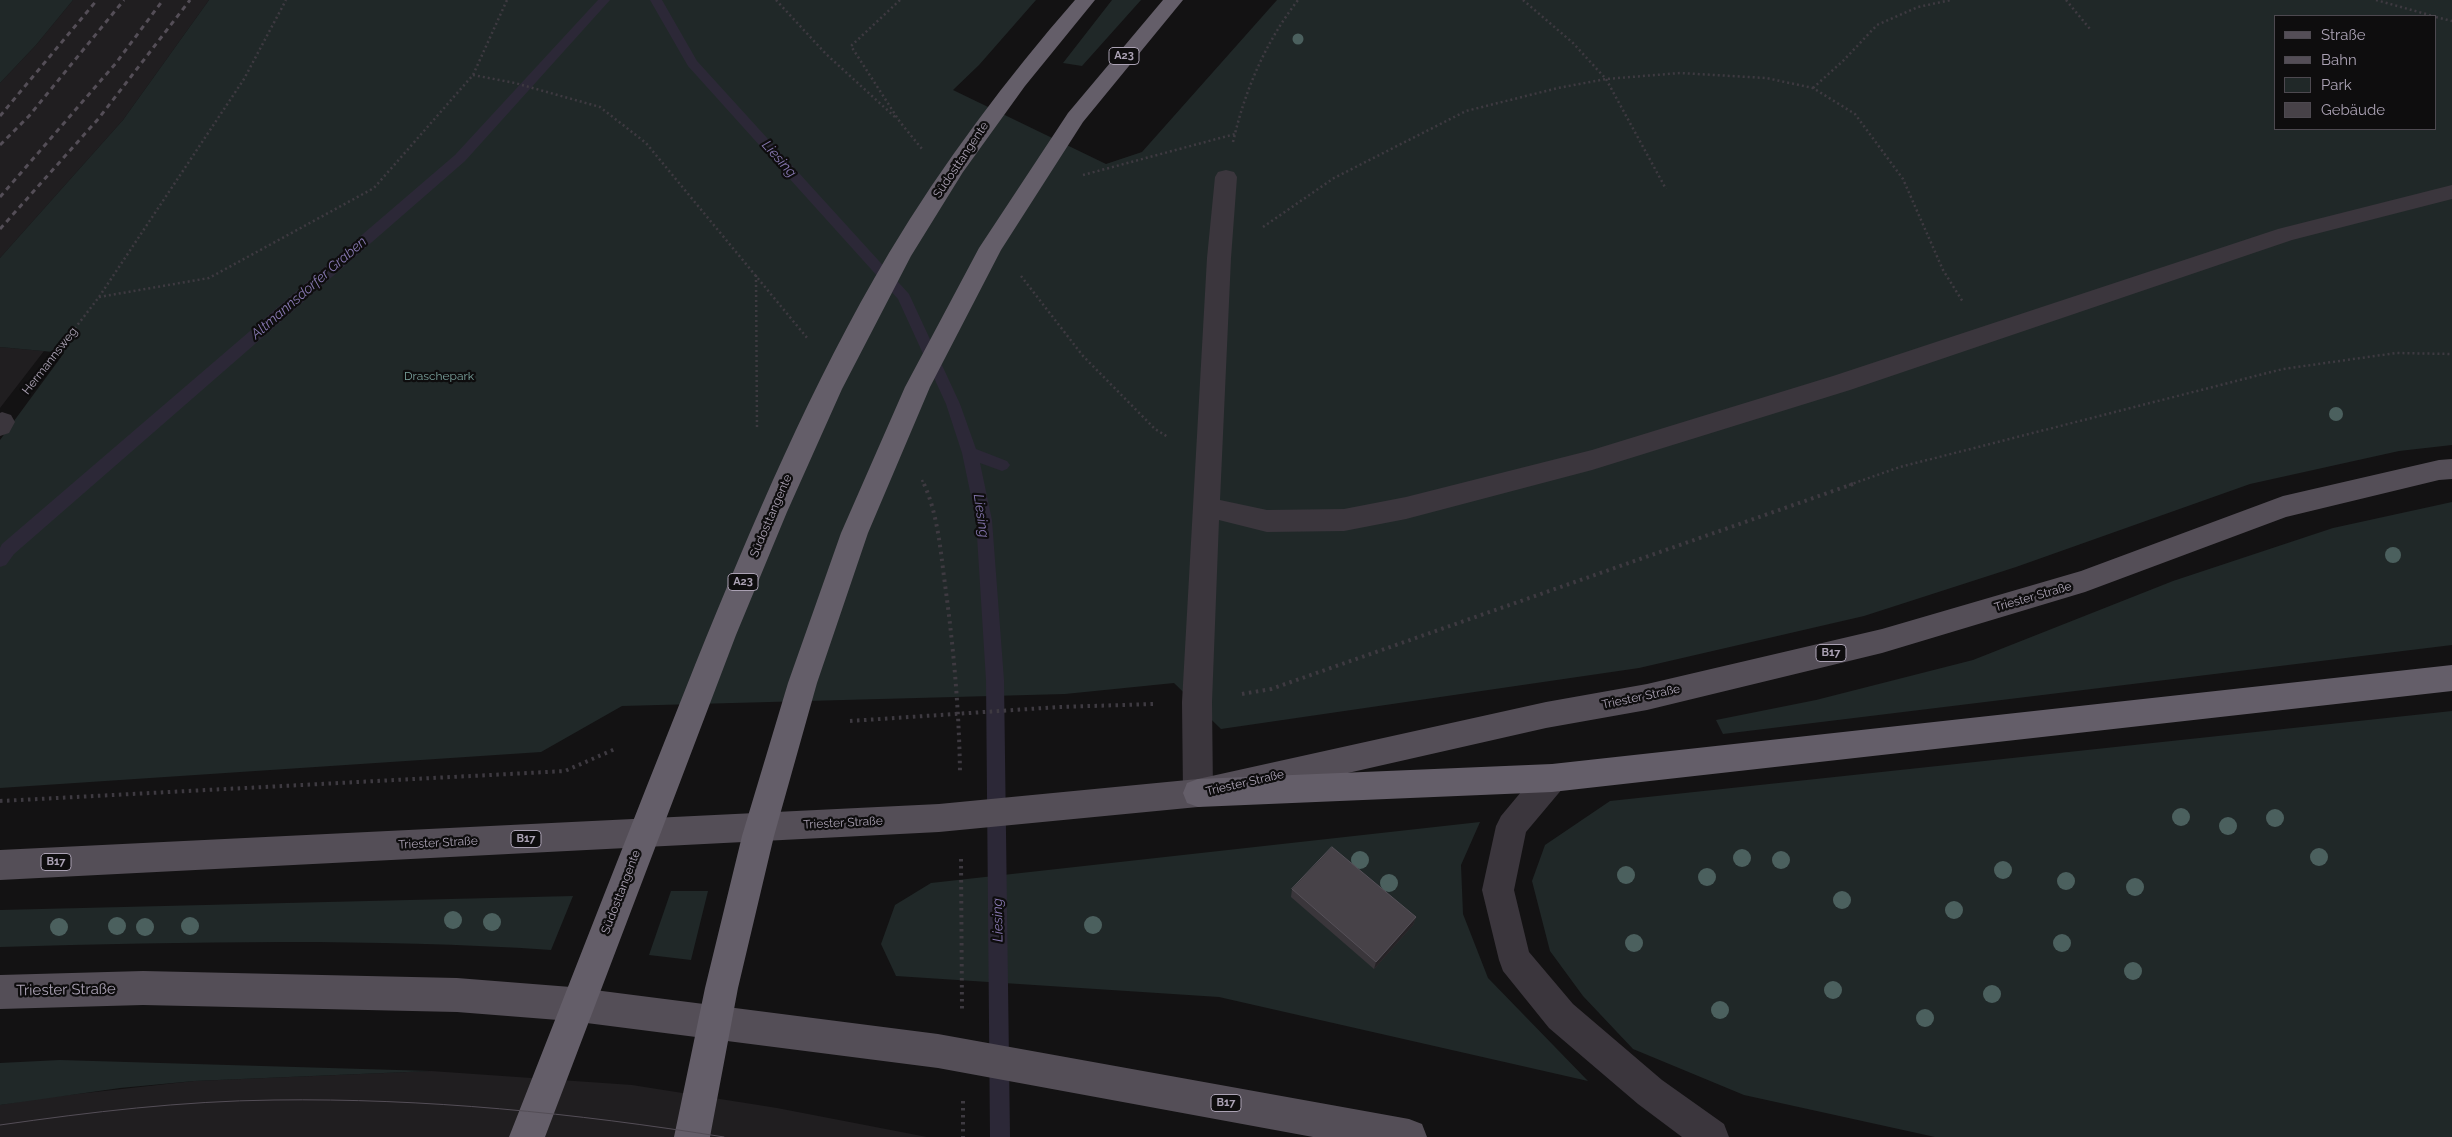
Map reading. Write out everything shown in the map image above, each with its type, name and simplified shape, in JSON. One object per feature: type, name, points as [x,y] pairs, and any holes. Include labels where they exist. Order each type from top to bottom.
[{"type":"highway","name":"Südosttangente","points":[[526,1137],[742,584],[801,448],[850,346],[936,196],[1031,64],[1085,0]]},
{"type":"highway","name":"A23","points":[[692,1137],[738,915],[776,774],[817,638],[859,524],[901,424],[946,330],[1035,178],[1120,60],[1173,0]]},
{"type":"highway","points":[[1198,793],[1552,778],[2452,678]]},
{"type":"main road","name":"Triester Straße","points":[[0,865],[939,818],[1038,810],[1198,793],[1546,715],[1647,697],[1882,641],[2085,582],[2283,508],[2439,470],[2452,469]]},
{"type":"main road","name":"Triester Straße","points":[[0,992],[143,988],[457,995],[571,1004],[938,1051],[1409,1137]]},
{"type":"lane","points":[[1198,793],[1197,702],[1219,258],[1226,177]]},
{"type":"lane","points":[[1207,507],[1267,521],[1344,520],[1406,508],[1592,460],[1841,383],[2286,234],[2452,192]]},
{"type":"lane","points":[[1552,778],[1512,826],[1498,890],[1515,960],[1562,1016],[1650,1092],[1711,1137]]},
{"type":"path","name":"Hermannsweg","points":[[1,424],[99,297],[244,79],[286,0]]},
{"type":"path","points":[[99,297],[210,278],[374,188],[473,75],[507,0]]},
{"type":"path","points":[[776,0],[826,54],[900,122],[851,46],[900,0]]},
{"type":"path","points":[[1239,112],[1260,62],[1283,18],[1298,0]]},
{"type":"path","points":[[1523,0],[1573,44],[1606,79],[1666,189]]},
{"type":"path","points":[[1813,88],[1878,25],[1918,7],[1951,0]]},
{"type":"path","points":[[2066,0],[2090,29]]},
{"type":"path","points":[[2376,0],[2428,15]]},
{"type":"path","points":[[2437,17],[2452,21]]},
{"type":"path","points":[[1219,258],[1334,178],[1466,111],[1558,88],[1606,79],[1680,73],[1766,78],[1813,88],[1855,114],[1903,179],[1943,270],[1960,299],[1992,333]]},
{"type":"path","points":[[473,75],[515,83],[555,96],[600,107],[646,143],[719,232]]},
{"type":"path","points":[[756,275],[757,430]]},
{"type":"path","points":[[850,721],[1059,707],[1197,702],[1271,689],[1900,468],[2283,369],[2396,353],[2452,354]]},
{"type":"path","points":[[1083,356],[1156,429],[1210,464]]},
{"type":"path","points":[[959,733],[960,782]]},
{"type":"path","points":[[0,801],[565,771],[615,749]]},
{"type":"path","points":[[960,851],[962,1019]]},
{"type":"path","points":[[963,1098],[964,1137]]},
{"type":"shaded area","points":[[73,0],[209,0],[123,120],[0,258],[0,83],[36,45]]},
{"type":"shaded area","points":[[0,347],[44,351],[0,408]]},
{"type":"shaded area","points":[[431,1071],[632,1085],[777,1108],[927,1137],[0,1137],[0,1105],[41,1098],[194,1081]]},
{"type":"green space","points":[[0,0],[73,0],[36,45],[0,83]]},
{"type":"green space","name":"Draschepark","points":[[209,0],[1036,0],[979,65],[953,90],[1106,164],[1142,152],[1277,0],[2452,0],[2452,445],[2399,451],[2250,484],[2016,567],[1864,616],[1639,668],[1221,729],[1174,683],[1065,694],[622,706],[541,752],[0,788],[0,440],[64,353],[0,347],[0,258],[123,120]]},
{"type":"green space","points":[[1112,0],[1141,0],[1082,66],[1063,63]]},
{"type":"green space","points":[[2452,502],[2452,645],[1723,734],[1716,720],[1816,700],[1973,660],[2173,581],[2333,528]]},
{"type":"green space","points":[[2452,711],[2452,1137],[1935,1137],[1744,1095],[1633,1049],[1583,996],[1550,951],[1532,881],[1545,845],[1610,801]]},
{"type":"green space","points":[[1480,822],[1461,865],[1463,914],[1488,978],[1588,1081],[1219,997],[896,976],[881,944],[895,905],[931,883]]},
{"type":"green space","points":[[671,891],[708,891],[691,960],[649,955]]},
{"type":"green space","points":[[573,896],[551,950],[344,942],[0,947],[0,910]]},
{"type":"green space","points":[[60,1060],[431,1071],[194,1081],[120,1088],[0,1105],[0,1063]]},
{"type":"building","points":[[1332,847],[1416,917],[1376,962],[1292,889]]},
{"type":"waterway","name":"Altmannsdorfer Graben","points":[[0,560],[8,549],[460,158],[604,0]]},
{"type":"waterway","name":"Liesing","points":[[656,0],[692,63],[904,297],[953,404],[970,453]]},
{"type":"waterway","points":[[970,453],[1002,465]]},
{"type":"waterway","name":"Liesing","points":[[970,453],[984,520],[995,680],[1000,1137]]},
{"type":"tram line","points":[[0,1125],[102,1112],[205,1102],[331,1100],[443,1104],[556,1114],[724,1137]]},
{"type":"railway","points":[[0,116],[97,0]]},
{"type":"railway","points":[[0,145],[29,116],[124,0]]},
{"type":"railway","points":[[0,197],[116,63],[163,0]]},
{"type":"railway","points":[[0,229],[99,118],[190,0]]}]
